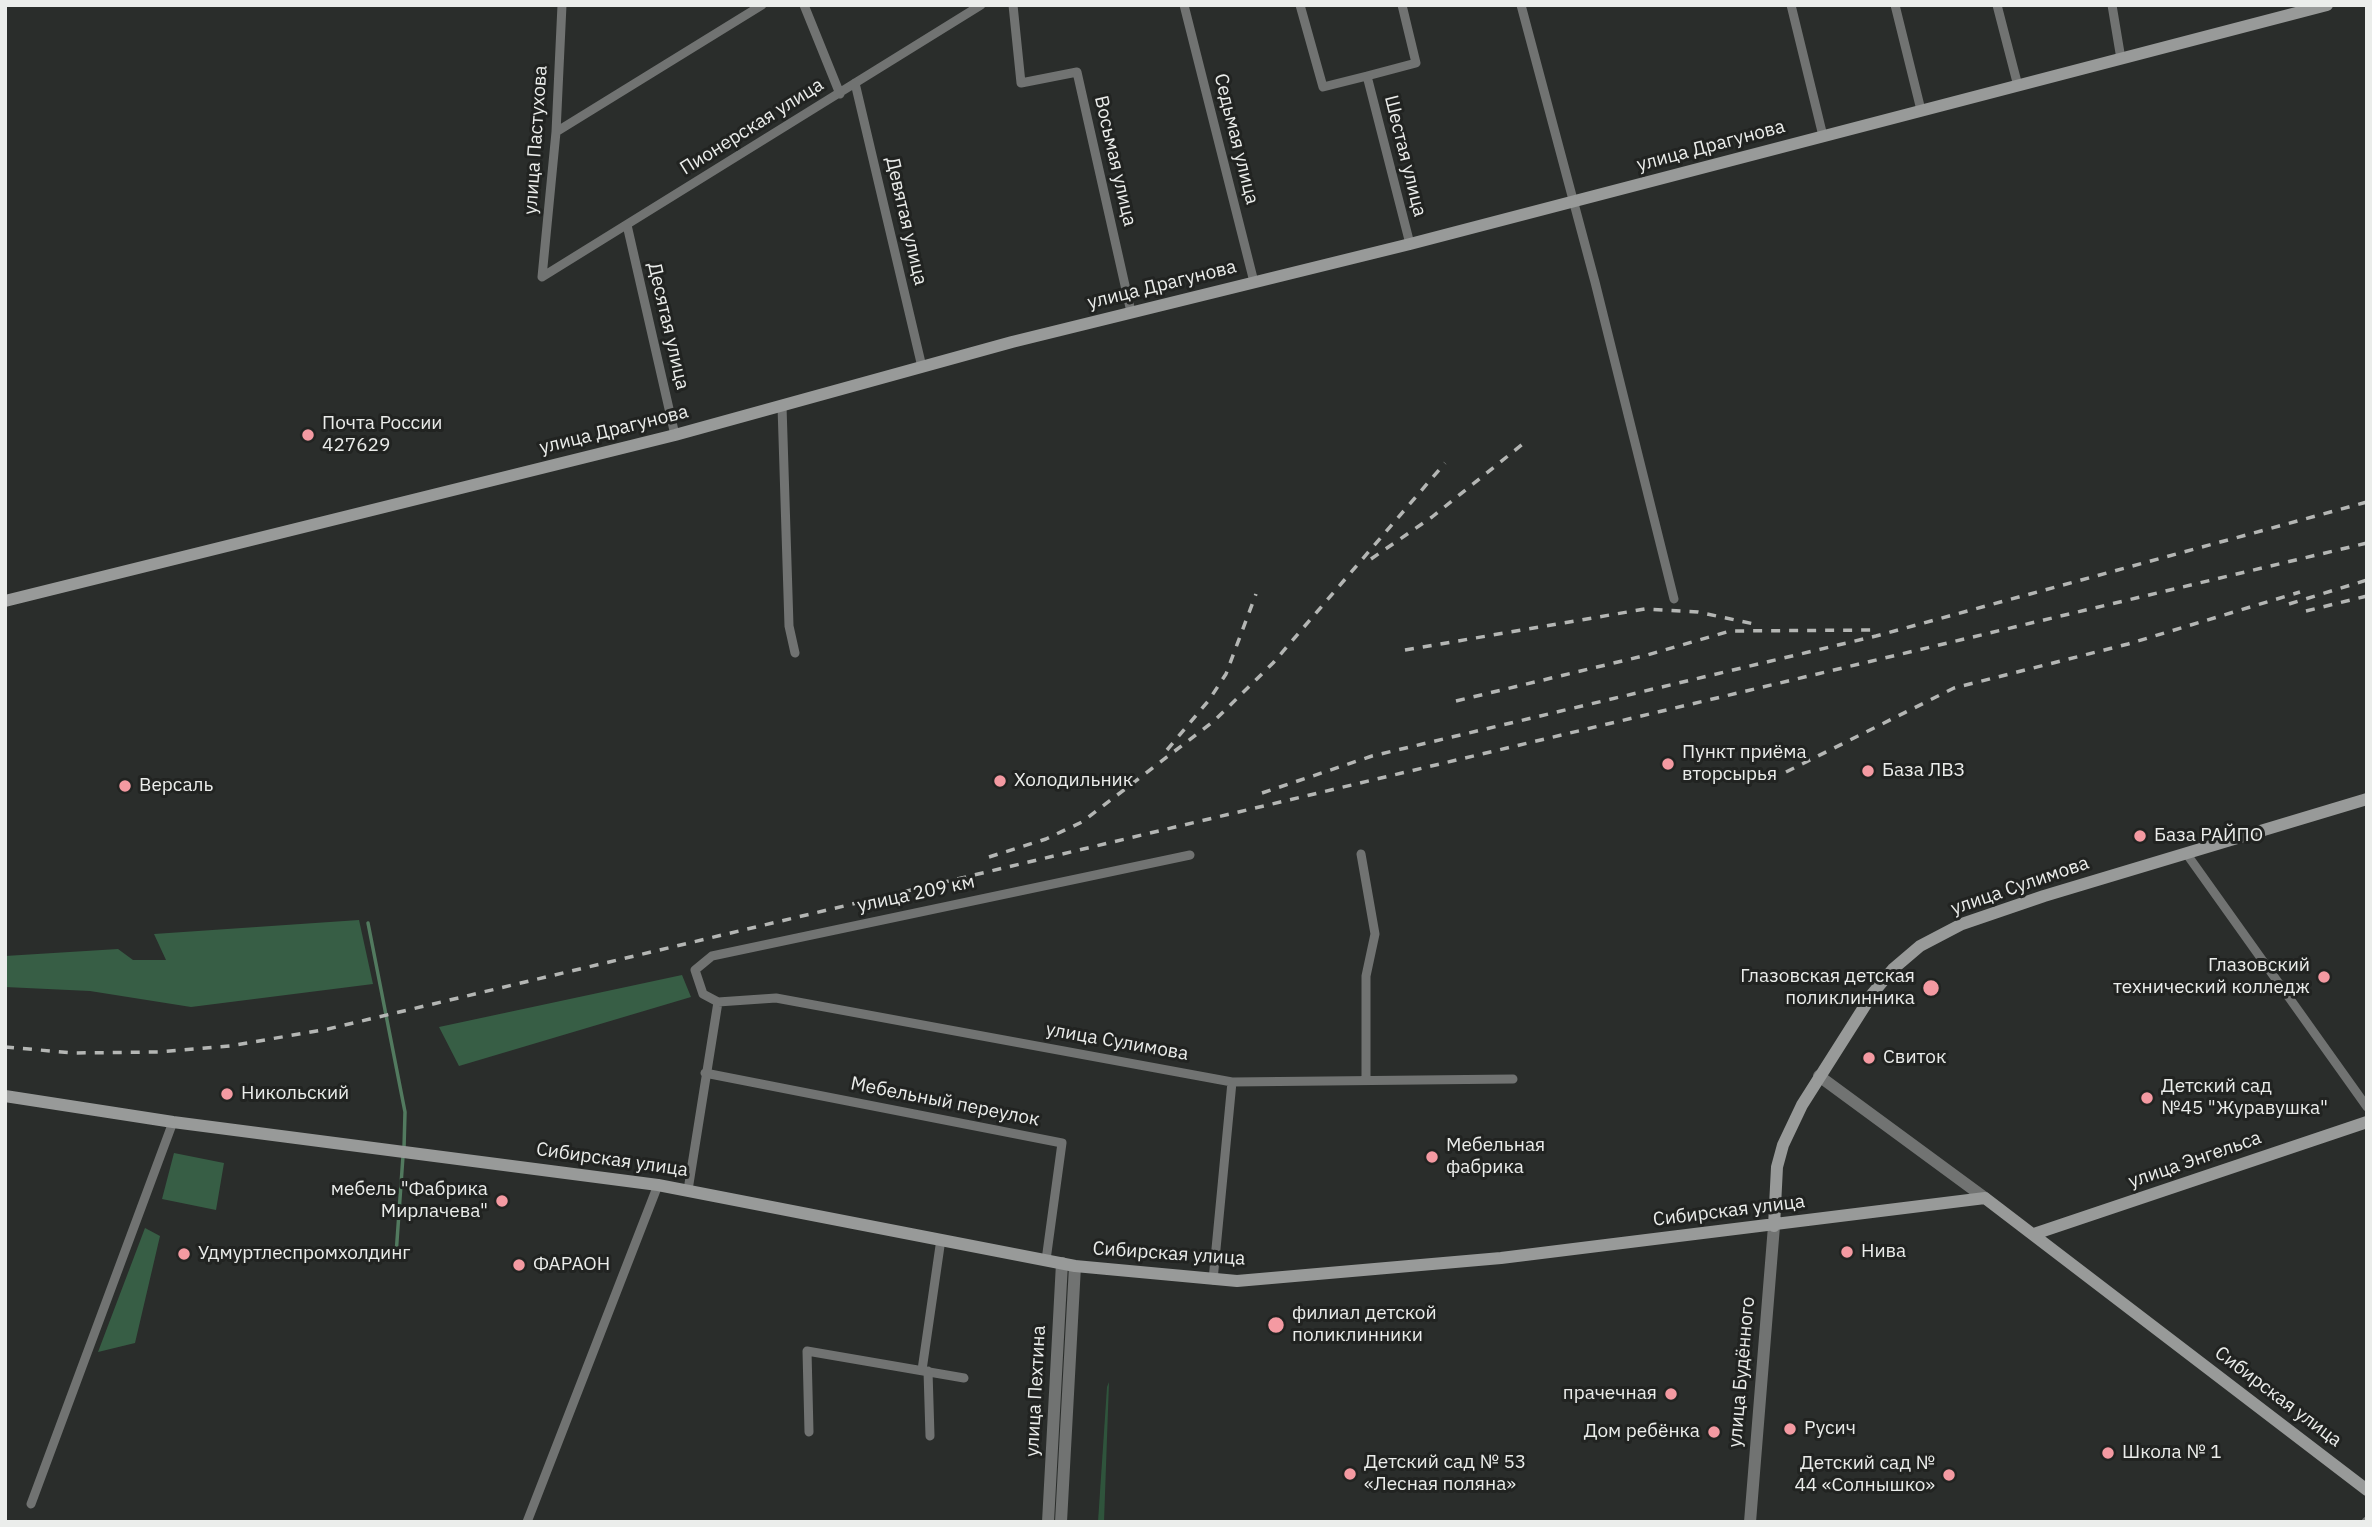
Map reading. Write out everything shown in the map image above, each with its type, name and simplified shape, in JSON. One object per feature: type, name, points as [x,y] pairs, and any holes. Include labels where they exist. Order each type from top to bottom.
[{"type":"main road","name":"улица Драгунова","points":[[5,601],[675,435],[922,366],[1410,244],[2328,5]]},
{"type":"main road","name":"улица Сулимова","points":[[1773,1226],[1777,1167],[1783,1145],[1819,1076],[1858,1014],[1893,969],[1938,935],[1993,913],[2367,799]]},
{"type":"main road","name":"Сибирская улица","points":[[5,1096],[173,1122],[658,1185],[1075,1266],[1213,1280],[1237,1281],[1355,1272],[1773,1226],[1985,1198],[2367,1489]]},
{"type":"main road","name":"улица Энгельса","points":[[2034,1234],[2367,1122]]},
{"type":"street","name":"улица Пастухова","points":[[542,277],[556,132],[562,5]]},
{"type":"street","points":[[556,132],[749,9],[762,5]]},
{"type":"street","points":[[804,5],[840,94]]},
{"type":"street","name":"Пионерская улица","points":[[542,277],[981,5]]},
{"type":"street","name":"Восьмая улица","points":[[1013,5],[1021,83],[1077,72],[1131,312]]},
{"type":"street","name":"Седьмая улица","points":[[1184,5],[1254,282]]},
{"type":"street","name":"Шестая улица","points":[[1300,5],[1323,87],[1416,62],[1402,5]]},
{"type":"street","points":[[1521,5],[1674,598]]},
{"type":"street","points":[[1791,5],[1823,136]]},
{"type":"street","points":[[1895,5],[1921,110]]},
{"type":"street","points":[[1997,5],[2018,86]]},
{"type":"street","points":[[2112,5],[2121,59]]},
{"type":"street","name":"Шестая улица","points":[[1367,76],[1410,244]]},
{"type":"street","name":"Девятая улица","points":[[855,83],[922,366]]},
{"type":"street","name":"Десятая улица","points":[[626,225],[675,435]]},
{"type":"street","points":[[782,407],[789,626],[795,653]]},
{"type":"street","points":[[2186,853],[2367,1107]]},
{"type":"street","points":[[1361,854],[1375,933],[1366,976],[1366,1079]]},
{"type":"street","name":"улица 209 км","points":[[718,1002],[703,994],[695,970],[712,956],[1190,855]]},
{"type":"street","name":"улица Сулимова","points":[[718,1002],[776,999],[1232,1082],[1513,1079]]},
{"type":"street","points":[[688,1190],[718,1002]]},
{"type":"street","name":"Мебельный переулок","points":[[705,1073],[1062,1143],[1046,1260]]},
{"type":"street","points":[[1819,1076],[1985,1198]]},
{"type":"street","points":[[1213,1280],[1232,1082]]},
{"type":"street","points":[[31,1504],[173,1122]]},
{"type":"street","points":[[527,1522],[658,1185]]},
{"type":"street","name":"улица Будённого","points":[[1749,1522],[1773,1226]]},
{"type":"street","points":[[930,1436],[925,1371],[941,1239]]},
{"type":"street","name":"улица Пехтина","points":[[1048,1522],[1062,1263]]},
{"type":"street","name":"улица Пехтина","points":[[1061,1522],[1075,1266]]},
{"type":"street","points":[[809,1432],[807,1350],[964,1378]]},
{"type":"green space","points":[[359,920],[373,984],[191,1007],[90,991],[5,987],[5,956],[118,949],[133,960],[166,960],[154,934]]},
{"type":"green space","points":[[682,975],[691,997],[459,1066],[439,1027]]},
{"type":"green space","points":[[174,1153],[224,1163],[216,1210],[162,1199]]},
{"type":"green space","points":[[145,1228],[160,1236],[135,1343],[98,1352]]},
{"type":"green space","points":[[1109,1382],[1104,1522],[1098,1522],[1107,1387]]},
{"type":"waterway","points":[[368,923],[405,1112],[404,1148]]},
{"type":"waterway","points":[[396,1255],[403,1156]]},
{"type":"railway","points":[[1371,559],[1432,517],[1524,443]]},
{"type":"railway","points":[[989,857],[1046,839],[1082,822],[1214,721],[1273,663],[1445,463]]},
{"type":"railway","points":[[1262,793],[1372,756],[1876,636],[2367,502]]},
{"type":"railway","points":[[5,1047],[74,1053],[159,1052],[230,1046],[328,1029],[2367,543]]},
{"type":"railway","points":[[2289,604],[2367,580]]},
{"type":"railway","points":[[1786,772],[1954,688],[2128,644],[2300,592]]},
{"type":"railway","points":[[1167,750],[1209,700],[1226,674],[1256,594]]},
{"type":"railway","points":[[2306,611],[2367,596]]},
{"type":"railway","points":[[1405,650],[1645,609],[1698,612],[1754,624]]},
{"type":"railway","points":[[1456,701],[1647,655],[1730,631],[1873,630]]},
{"type":"place","name":"Почта России 427629","points":[[308,435]]},
{"type":"place","name":"Пункт приёма вторсырья","points":[[1668,764]]},
{"type":"place","name":"База ЛВЗ","points":[[1868,771]]},
{"type":"place","name":"Холодильник","points":[[1000,781]]},
{"type":"place","name":"Версаль","points":[[125,786]]},
{"type":"place","name":"База РАЙПО","points":[[2140,836]]},
{"type":"place","name":"Глазовский технический колледж","points":[[2324,977]]},
{"type":"place","name":"Глазовская детская поликлинника","points":[[1931,988]]},
{"type":"place","name":"Свиток","points":[[1869,1058]]},
{"type":"place","name":"Никольский","points":[[227,1094]]},
{"type":"place","name":"Детский сад №45 \"Журавушка\"","points":[[2147,1098]]},
{"type":"place","name":"Мебельная фабрика","points":[[1432,1157]]},
{"type":"place","name":"мебель \"Фабрика Мирлачева\"","points":[[502,1201]]},
{"type":"place","name":"Нива","points":[[1847,1252]]},
{"type":"place","name":"Удмуртлеспромхолдинг","points":[[184,1254]]},
{"type":"place","name":"ФАРАОН","points":[[519,1265]]},
{"type":"place","name":"филиал детской поликлинники","points":[[1276,1325]]},
{"type":"place","name":"прачечная","points":[[1671,1394]]},
{"type":"place","name":"Русич","points":[[1790,1429]]},
{"type":"place","name":"Дом ребёнка","points":[[1714,1432]]},
{"type":"place","name":"Школа № 1","points":[[2108,1453]]},
{"type":"place","name":"Детский сад № 53 «Лесная поляна»","points":[[1350,1474]]},
{"type":"place","name":"Детский сад № 44 «Солнышко»","points":[[1949,1475]]}]
